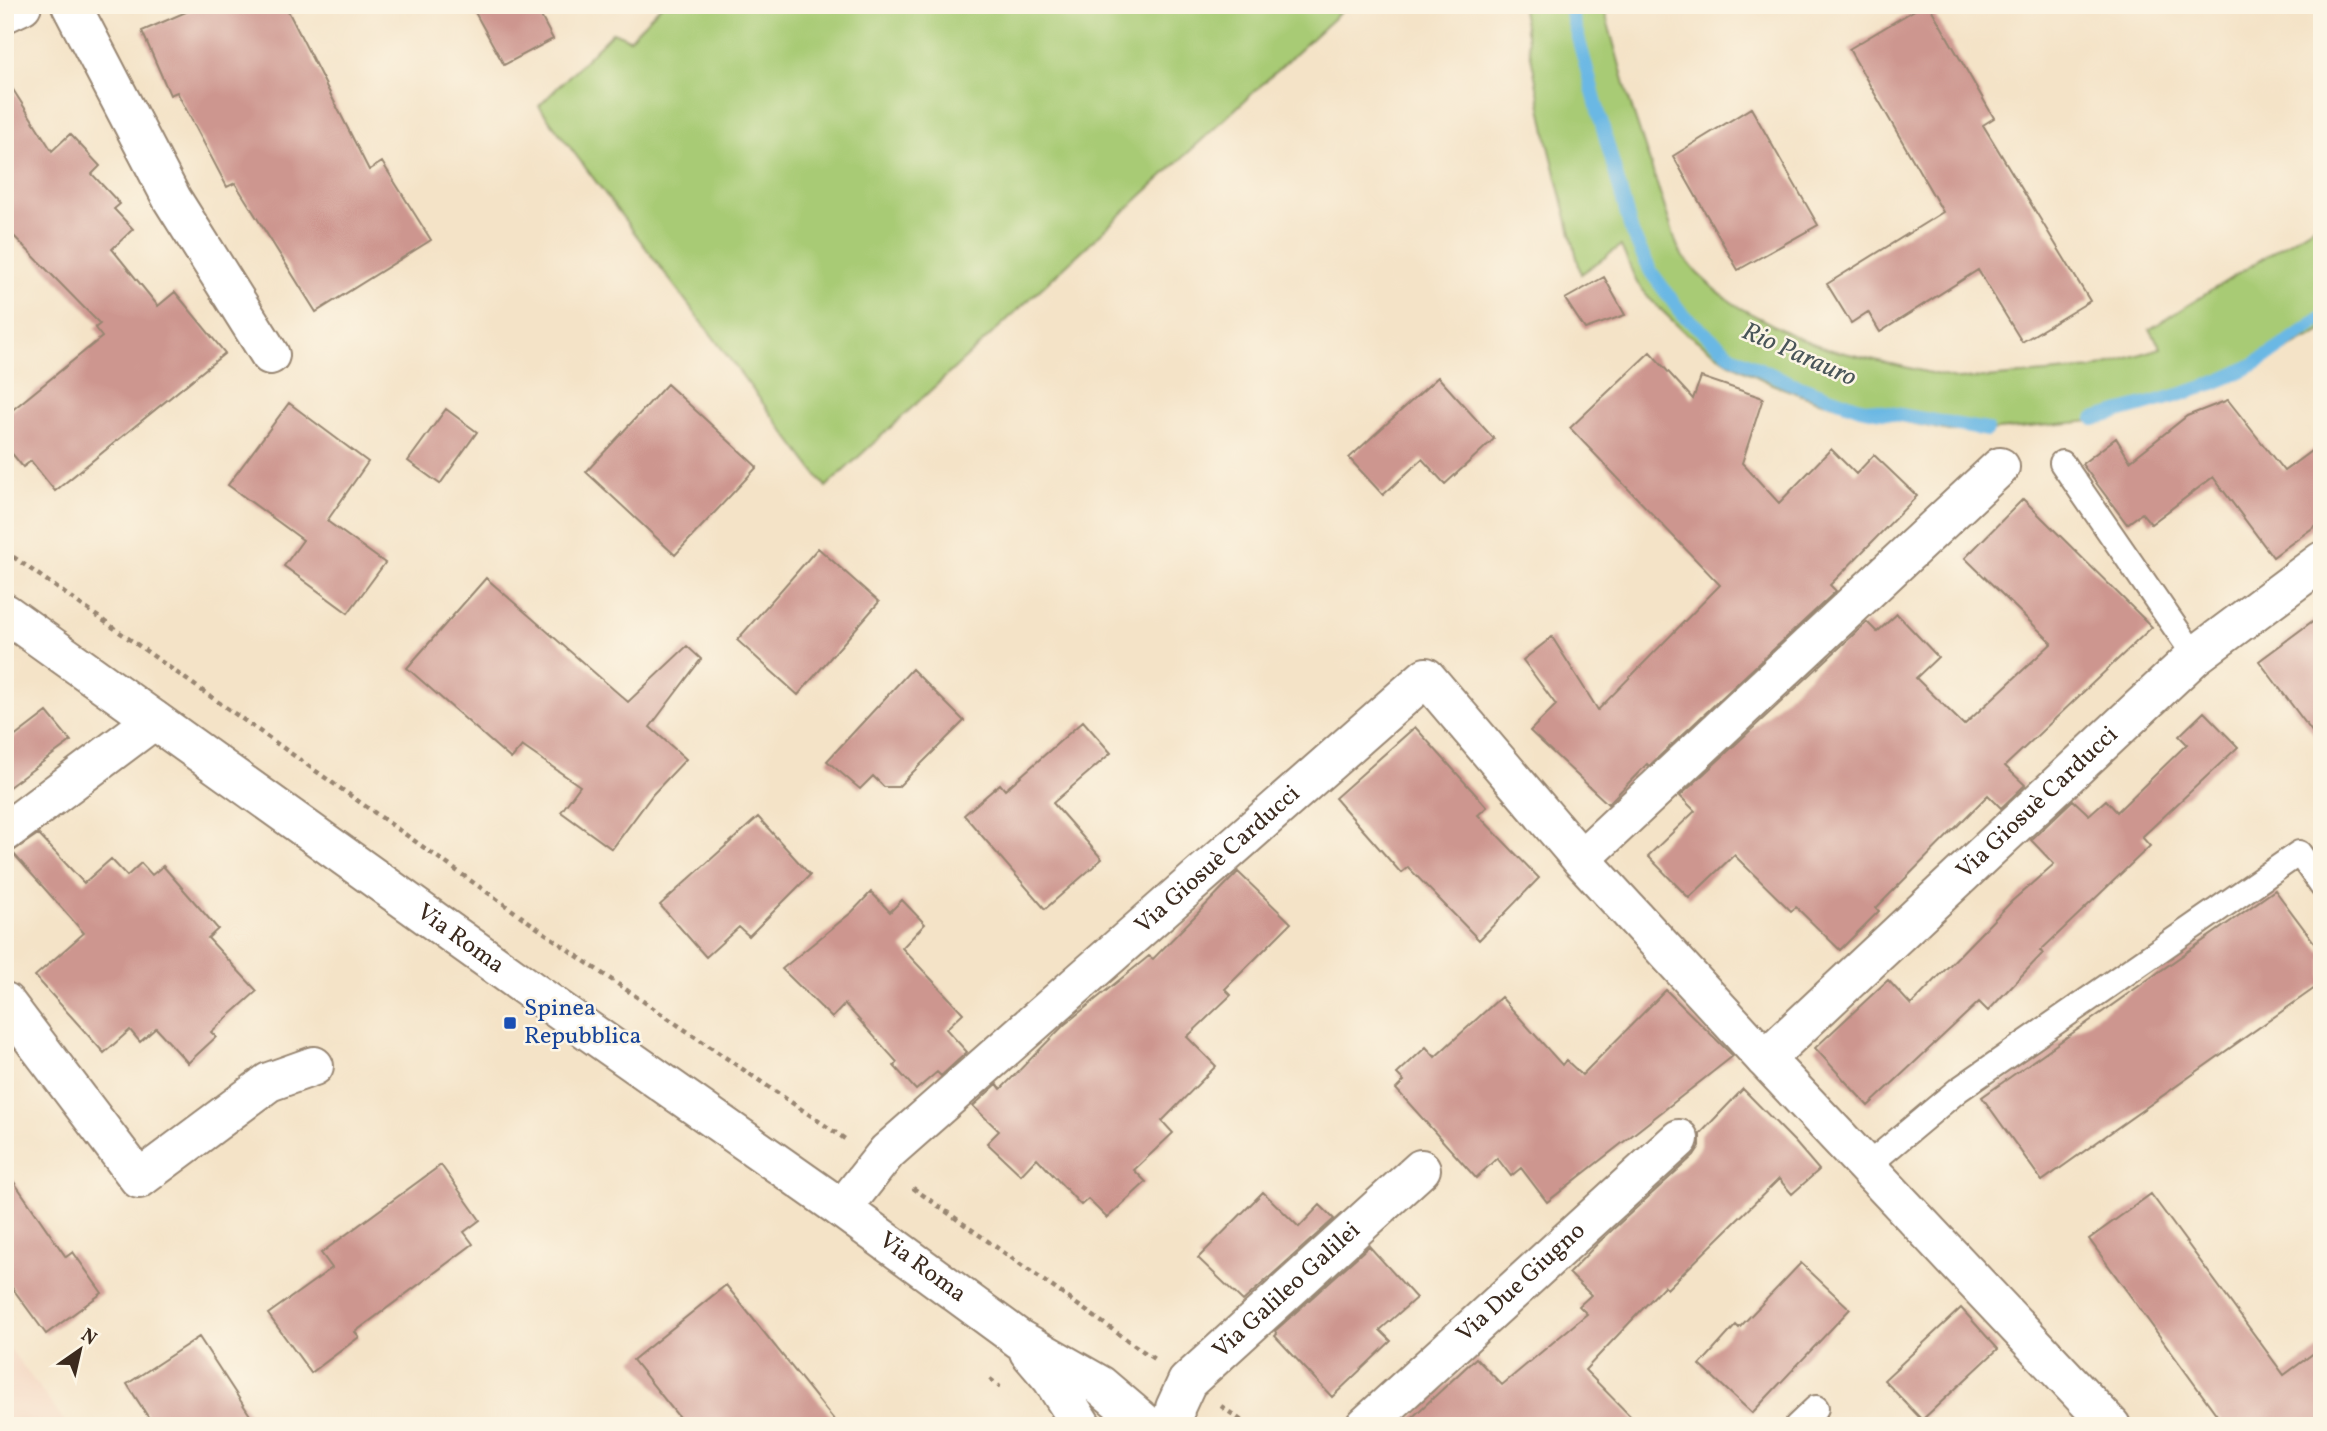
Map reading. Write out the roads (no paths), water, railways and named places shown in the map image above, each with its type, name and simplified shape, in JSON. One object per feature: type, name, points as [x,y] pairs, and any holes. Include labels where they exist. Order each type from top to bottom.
[{"type":"street","points":[[5,13],[22,5]]},
{"type":"street","points":[[71,5],[172,199],[270,355]]},
{"type":"street","points":[[1581,859],[2000,467]]},
{"type":"street","name":"Via Giosuè Carducci","points":[[1765,1059],[2195,656],[2322,561]]},
{"type":"street","name":"Via Roma","points":[[5,612],[532,991],[842,1209],[1019,1339],[1100,1385],[1148,1426]]},
{"type":"street","name":"Via Giosuè Carducci","points":[[842,1209],[887,1152],[1426,677],[1581,859],[1765,1059],[2111,1426]]},
{"type":"street","points":[[5,832],[154,720]]},
{"type":"street","points":[[5,1002],[139,1179],[269,1082],[314,1066]]},
{"type":"street","name":"Via Due Giugno","points":[[1365,1426],[1679,1139]]},
{"type":"street","name":"Via Galileo Galilei","points":[[1174,1426],[1175,1408],[1186,1382],[1421,1169]]},
{"type":"street","name":"Via Roma","points":[[1019,1339],[1052,1379],[1082,1426]]},
{"type":"lane","points":[[2062,463],[2195,656]]},
{"type":"lane","points":[[1866,1167],[1958,1090],[2299,853],[2322,886]]},
{"type":"lane","points":[[1797,1426],[1816,1408]]},
{"type":"waterway","name":"Rio Parauro","points":[[1569,5],[1632,233],[1651,272],[1682,314],[1732,356],[1788,382],[1860,408],[1987,430]]},
{"type":"waterway","name":"Rio Parauro","points":[[2094,419],[2185,393],[2237,373],[2270,354],[2322,317]]},
{"type":"place","name":"Spinea Repubblica","points":[[510,1023]]}]
